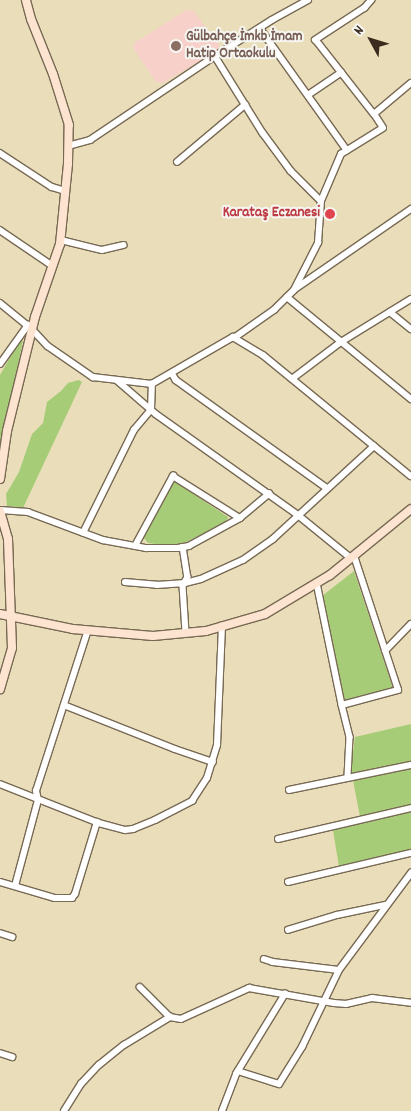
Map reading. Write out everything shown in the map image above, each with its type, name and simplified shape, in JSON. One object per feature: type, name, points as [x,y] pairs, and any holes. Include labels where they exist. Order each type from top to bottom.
[{"type":"street","points":[[0,479],[7,431],[30,327],[61,240],[68,146],[69,125],[26,0]]},
{"type":"street","points":[[68,146],[90,140],[215,56],[308,0]]},
{"type":"street","points":[[294,290],[318,243],[321,201],[336,163],[341,154],[383,128],[316,40],[365,8],[372,0]]},
{"type":"street","points":[[260,28],[347,150]]},
{"type":"street","points":[[215,56],[291,171],[321,201]]},
{"type":"street","points":[[308,95],[341,73]]},
{"type":"street","points":[[374,114],[411,83]]},
{"type":"street","points":[[177,162],[245,104]]},
{"type":"street","points":[[0,153],[52,187],[65,191]]},
{"type":"street","points":[[0,303],[30,327],[48,346],[93,378],[152,384],[234,338],[274,310],[294,290],[411,209]]},
{"type":"street","points":[[0,230],[53,266]]},
{"type":"street","points":[[61,240],[102,250],[123,245]]},
{"type":"street","points":[[287,297],[411,399]]},
{"type":"street","points":[[292,379],[341,342],[411,299]]},
{"type":"street","points":[[390,312],[411,329]]},
{"type":"street","points":[[0,364],[30,327]]},
{"type":"street","points":[[234,338],[263,355],[411,476]]},
{"type":"street","points":[[172,373],[176,380],[327,488]]},
{"type":"street","points":[[118,381],[152,410],[270,494],[352,557],[398,690],[342,705]]},
{"type":"street","points":[[84,533],[134,430],[152,410],[152,384]]},
{"type":"street","points":[[125,582],[158,585],[185,583],[201,579],[243,560],[274,539],[374,446]]},
{"type":"street","points":[[135,546],[173,476],[240,518]]},
{"type":"street","points":[[0,689],[12,648],[8,539],[0,511],[28,512],[103,540],[135,546],[183,547],[189,546],[240,518],[270,494]]},
{"type":"street","points":[[0,614],[10,618],[88,630],[153,636],[186,633],[222,626],[265,614],[317,583],[411,509]]},
{"type":"street","points":[[183,547],[188,577],[185,583],[186,633]]},
{"type":"street","points":[[317,583],[350,737],[348,777]]},
{"type":"street","points":[[385,651],[411,624]]},
{"type":"street","points":[[0,784],[97,822],[125,830],[133,830],[184,807],[198,793],[213,762],[218,745],[222,626]]},
{"type":"street","points":[[15,886],[38,800],[36,791],[88,630]]},
{"type":"street","points":[[64,705],[174,749],[213,762]]},
{"type":"street","points":[[290,790],[411,765]]},
{"type":"street","points":[[278,839],[411,808]]},
{"type":"street","points":[[0,882],[55,898],[72,898],[76,894],[97,822]]},
{"type":"street","points":[[288,882],[411,854]]},
{"type":"street","points":[[238,1071],[279,1084],[302,1047],[339,970],[411,874]]},
{"type":"street","points":[[288,930],[386,905]]},
{"type":"street","points":[[0,933],[12,937]]},
{"type":"street","points":[[264,959],[273,962],[339,970]]},
{"type":"street","points":[[140,987],[170,1017],[181,1019],[249,988],[346,1004],[372,998],[411,1003]]},
{"type":"street","points":[[222,1111],[238,1071],[285,994]]},
{"type":"street","points":[[64,1111],[81,1084],[99,1065],[124,1045],[170,1017]]},
{"type":"street","points":[[0,1053],[12,1057]]},
{"type":"shaded area","name":"Gülbahçe İmkb İmam Hatip Ortaokulu","points":[[188,9],[194,11],[219,45],[218,50],[163,83],[156,82],[133,48],[134,43]]},
{"type":"green space","points":[[23,340],[0,444],[0,375],[19,342]]},
{"type":"green space","points":[[79,380],[82,382],[23,508],[7,506],[6,494],[19,472],[32,434],[43,423],[47,402],[68,383]]},
{"type":"green space","points":[[174,481],[228,517],[227,522],[182,544],[171,546],[148,543],[143,537]]},
{"type":"green space","points":[[354,571],[393,688],[347,701],[342,696],[322,596]]},
{"type":"green space","points":[[411,724],[411,762],[350,773],[355,737]]},
{"type":"green space","points":[[411,768],[411,806],[360,817],[353,780]]},
{"type":"green space","points":[[411,812],[411,851],[339,867],[333,830]]},
{"type":"place","name":"Gülbahçe İmkb İmam Hatip Ortaokulu","points":[[176,46]]},
{"type":"place","name":"Karataş Eczanesi","points":[[330,214]]}]
